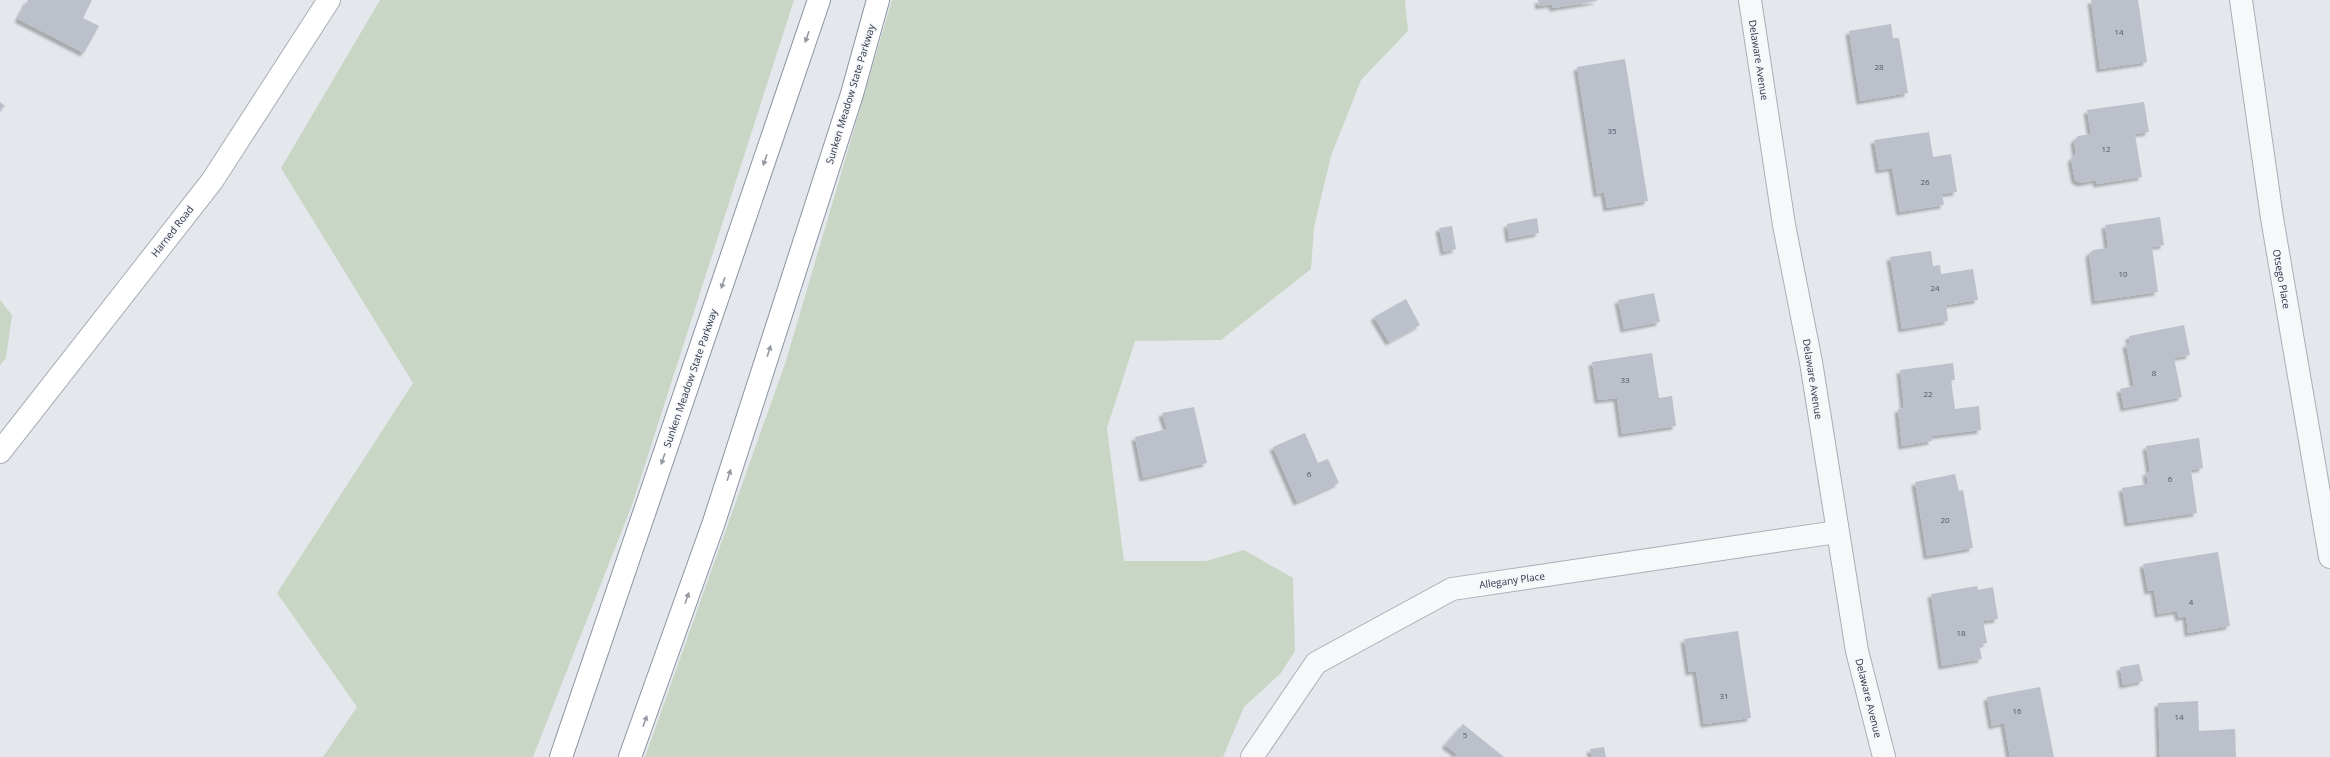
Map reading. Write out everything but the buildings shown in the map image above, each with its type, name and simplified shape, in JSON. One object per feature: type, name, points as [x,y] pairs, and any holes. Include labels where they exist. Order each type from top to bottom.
[{"type":"main road","name":"Harned Road","points":[[0,452],[212,181],[329,0]]},
{"type":"main road","name":"Sunken Meadow State Parkway","points":[[561,757],[819,0]]},
{"type":"main road","name":"Sunken Meadow State Parkway","points":[[630,757],[714,522],[852,94],[878,0]]},
{"type":"street","name":"Delaware Avenue","points":[[1750,0],[1784,225],[1811,362],[1857,651],[1884,757]]},
{"type":"street","name":"Otsego Place","points":[[2241,0],[2272,218],[2330,557]]},
{"type":"street","name":"Allegany Place","points":[[1252,757],[1316,663],[1452,589],[1838,532]]},
{"type":"green space","points":[[380,0],[794,0],[632,505],[533,757],[323,757],[357,707],[277,593],[413,383],[281,168]]},
{"type":"green space","points":[[892,0],[1405,0],[1408,31],[1361,80],[1331,156],[1314,227],[1311,269],[1221,340],[1135,341],[1107,428],[1124,561],[1206,561],[1244,550],[1293,578],[1295,651],[1281,673],[1244,707],[1223,757],[645,757],[786,361]]},
{"type":"green space","points":[[0,300],[12,315],[6,358],[0,365]]}]
